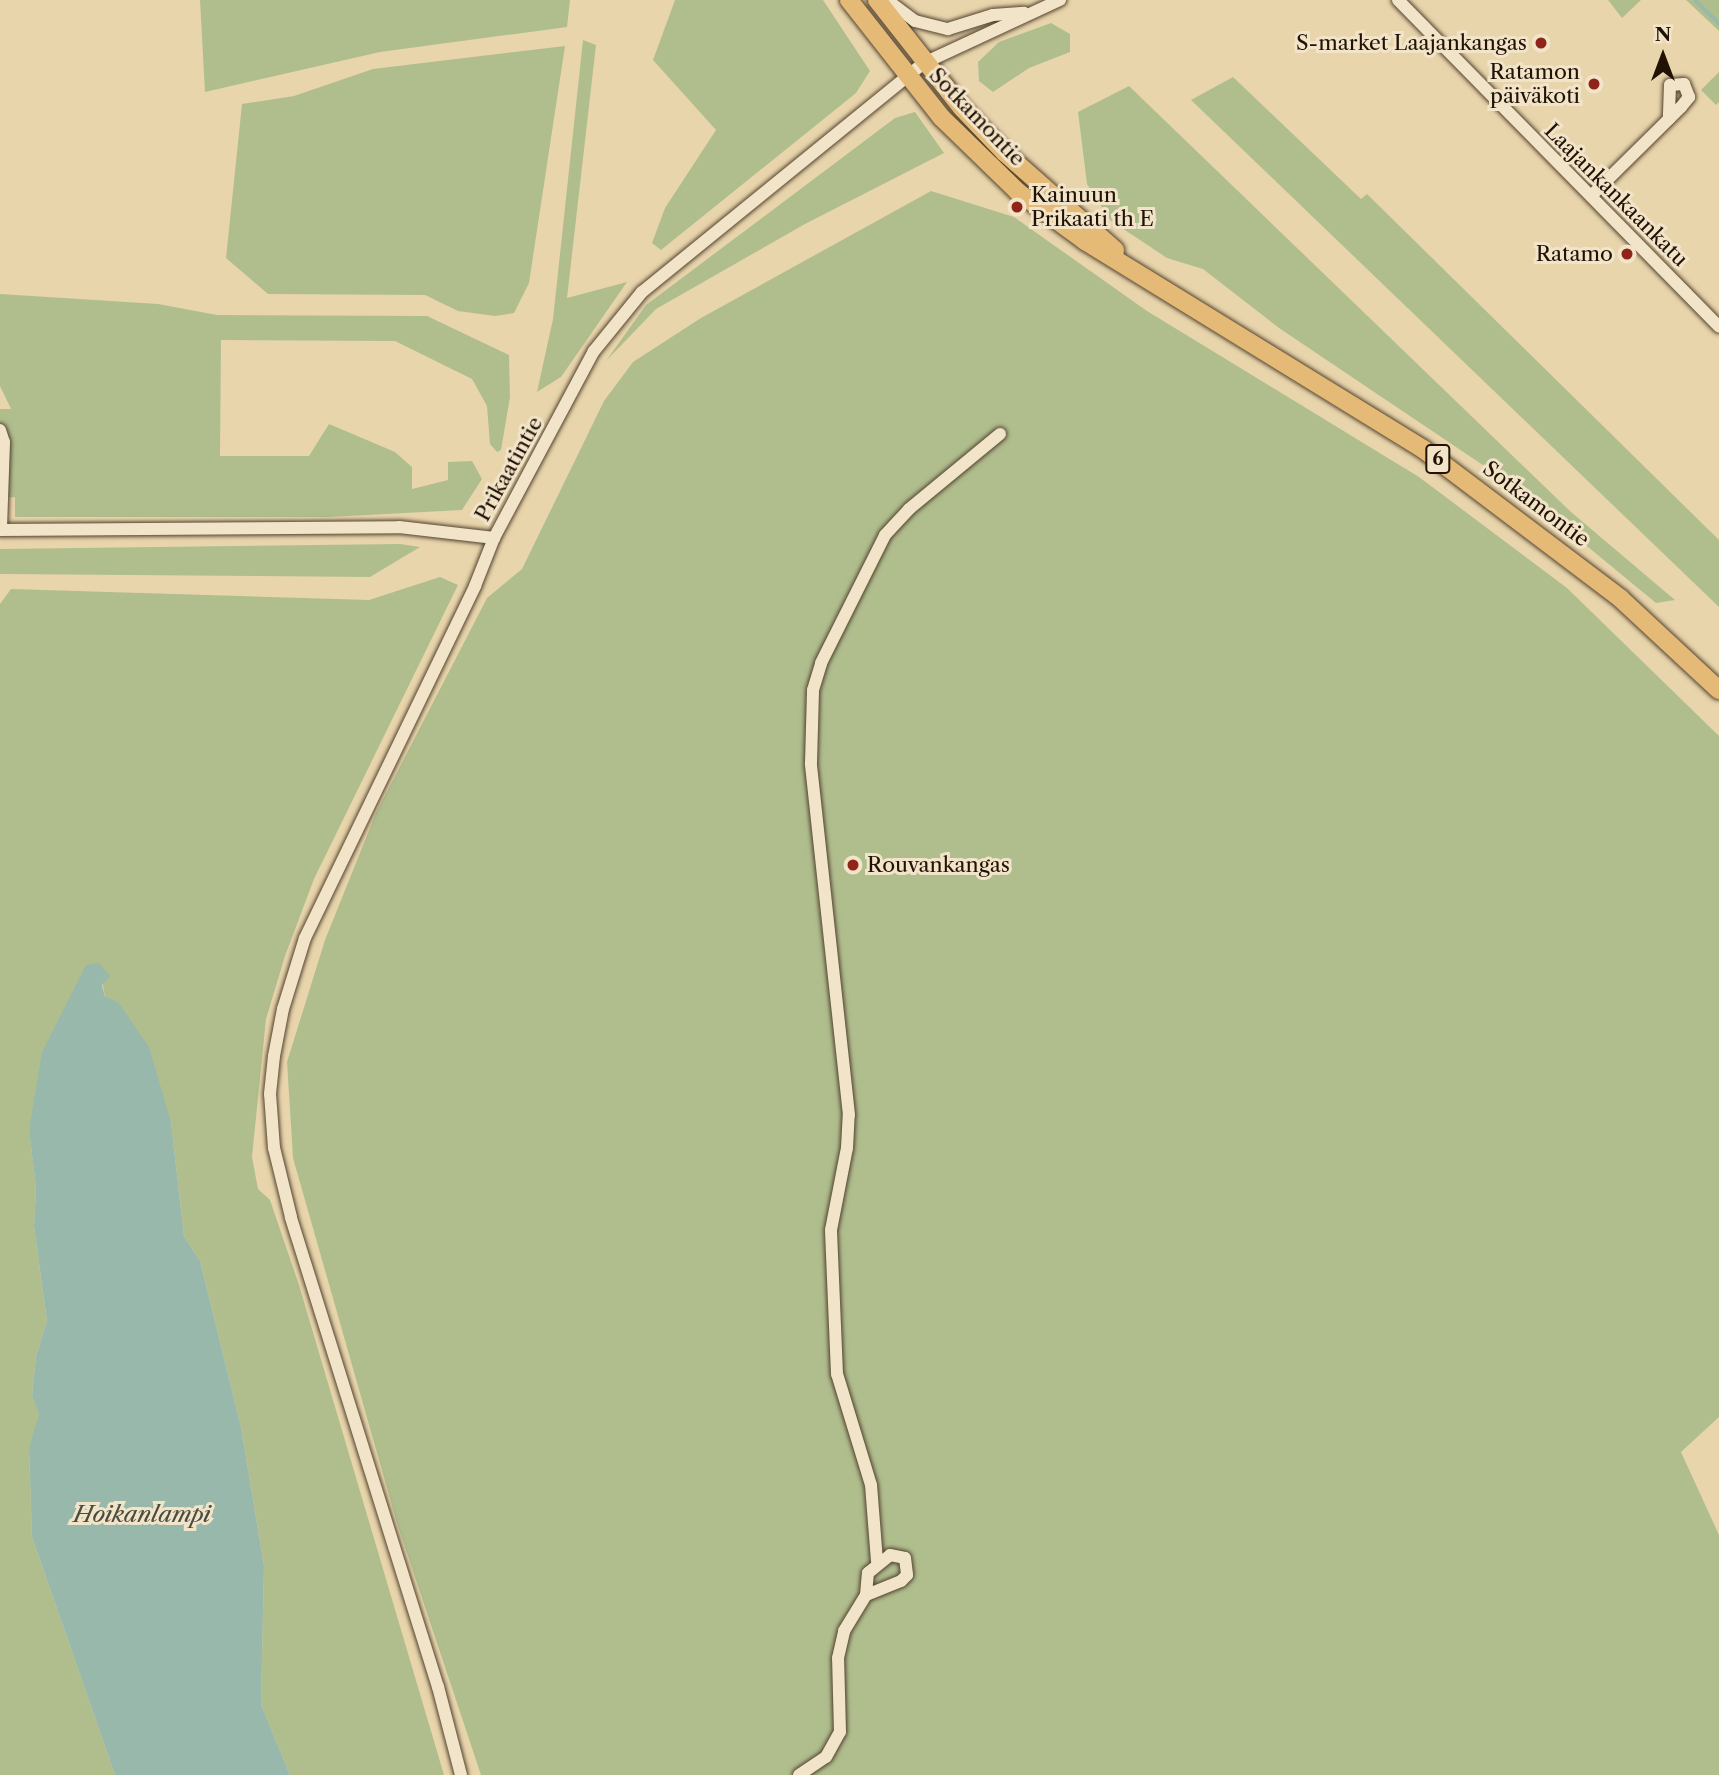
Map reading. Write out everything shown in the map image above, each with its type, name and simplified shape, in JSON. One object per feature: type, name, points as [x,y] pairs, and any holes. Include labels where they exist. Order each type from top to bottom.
[{"type":"highway","name":"Sotkamontie","points":[[849,0],[906,77],[1018,192],[1085,241],[1130,264],[1339,394],[1528,524],[1622,598],[1719,690]]},
{"type":"highway","name":"Sotkamontie","points":[[877,0],[924,63],[1005,153],[1130,264]]},
{"type":"street","points":[[887,0],[915,21],[948,29],[993,15],[1028,13]]},
{"type":"street","name":"Prikaatintie","points":[[0,530],[399,527],[494,538],[594,351],[642,292],[924,63],[1060,0]]},
{"type":"street","name":"Laajankankaankatu","points":[[1398,0],[1719,327]]},
{"type":"street","points":[[1591,196],[1669,119]]},
{"type":"street","points":[[0,430],[5,442],[0,530]]},
{"type":"street","points":[[877,1561],[871,1485],[837,1374],[831,1230],[848,1148],[849,1115],[811,763],[810,718],[821,663],[885,535],[909,509],[1000,434]]},
{"type":"street","points":[[461,1775],[291,1217],[275,1148],[270,1094],[282,1009],[304,938],[475,586],[494,538]]},
{"type":"street","points":[[799,1775],[826,1758],[840,1732],[838,1658],[844,1631],[866,1595],[868,1573],[877,1561],[890,1555],[905,1558],[907,1575],[866,1595]]},
{"type":"green space","points":[[200,0],[570,0],[567,27],[380,52],[205,92]]},
{"type":"green space","points":[[675,0],[823,0],[870,71],[856,93],[661,250],[652,243],[665,208],[716,130],[653,60]]},
{"type":"green space","points":[[1608,0],[1641,0],[1622,18]]},
{"type":"green space","points":[[1686,0],[1719,0],[1719,31]]},
{"type":"green space","points":[[1051,23],[1070,34],[1070,52],[1029,68],[993,92],[979,81],[978,62],[999,42]]},
{"type":"green space","points":[[583,40],[596,45],[567,298],[627,282],[561,377],[537,392],[553,319]]},
{"type":"green space","points":[[565,46],[529,283],[514,313],[495,316],[458,311],[425,295],[268,294],[226,258],[242,104],[294,96],[373,69]]},
{"type":"green space","points":[[1719,72],[1719,102],[1716,105],[1701,90]]},
{"type":"green space","points":[[1233,77],[1361,199],[1367,194],[1719,540],[1719,607],[1191,100]]},
{"type":"green space","points":[[1129,86],[1571,512],[1675,600],[1656,603],[1514,486],[1279,328],[1203,269],[1167,258],[1110,220],[1087,184],[1078,112]]},
{"type":"green space","points":[[915,112],[944,153],[805,224],[656,309],[606,361],[646,305],[895,118]]},
{"type":"green space","points":[[931,191],[1014,217],[1147,311],[1419,477],[1567,588],[1719,736],[1719,1417],[1681,1452],[1719,1535],[1719,1775],[481,1775],[397,1523],[293,1158],[287,1062],[325,940],[376,813],[487,598],[522,569],[604,401],[633,362],[701,318]]},
{"type":"green space","points":[[0,294],[158,304],[217,315],[427,316],[509,355],[510,397],[501,450],[497,452],[490,444],[487,406],[472,379],[395,341],[221,340],[220,456],[309,456],[329,424],[395,452],[412,467],[412,489],[448,480],[448,462],[472,461],[482,479],[462,510],[329,517],[15,517],[15,497],[0,498],[0,409],[11,409],[0,386]]},
{"type":"green space","points":[[400,544],[420,547],[370,577],[0,574],[0,549]]},
{"type":"green space","points":[[440,577],[458,585],[314,879],[285,956],[266,1019],[252,1157],[258,1189],[270,1200],[299,1285],[444,1775],[290,1775],[261,1704],[264,1566],[241,1427],[200,1261],[184,1236],[171,1122],[105,997],[99,963],[29,1129],[36,1188],[34,1227],[47,1321],[36,1356],[32,1396],[40,1414],[29,1449],[32,1537],[115,1775],[0,1775],[0,604],[11,589],[369,600]]},
{"type":"water","name":"Hoikanlampi","points":[[99,963],[110,976],[102,985],[105,997],[118,1002],[149,1047],[171,1122],[184,1236],[200,1261],[241,1427],[264,1566],[261,1704],[290,1775],[115,1775],[32,1537],[29,1448],[39,1414],[32,1396],[36,1356],[47,1321],[34,1227],[36,1188],[29,1130],[42,1052],[86,965]]},
{"type":"waterway","points":[[1695,0],[1719,23]]},
{"type":"place","name":"S-market Laajankangas","points":[[1541,43]]},
{"type":"place","name":"Ratamon päiväkoti","points":[[1594,84]]},
{"type":"place","name":"Kainuun Prikaati th E","points":[[1017,207]]},
{"type":"place","name":"Ratamo","points":[[1627,254]]},
{"type":"place","name":"Rouvankangas","points":[[853,865]]}]
